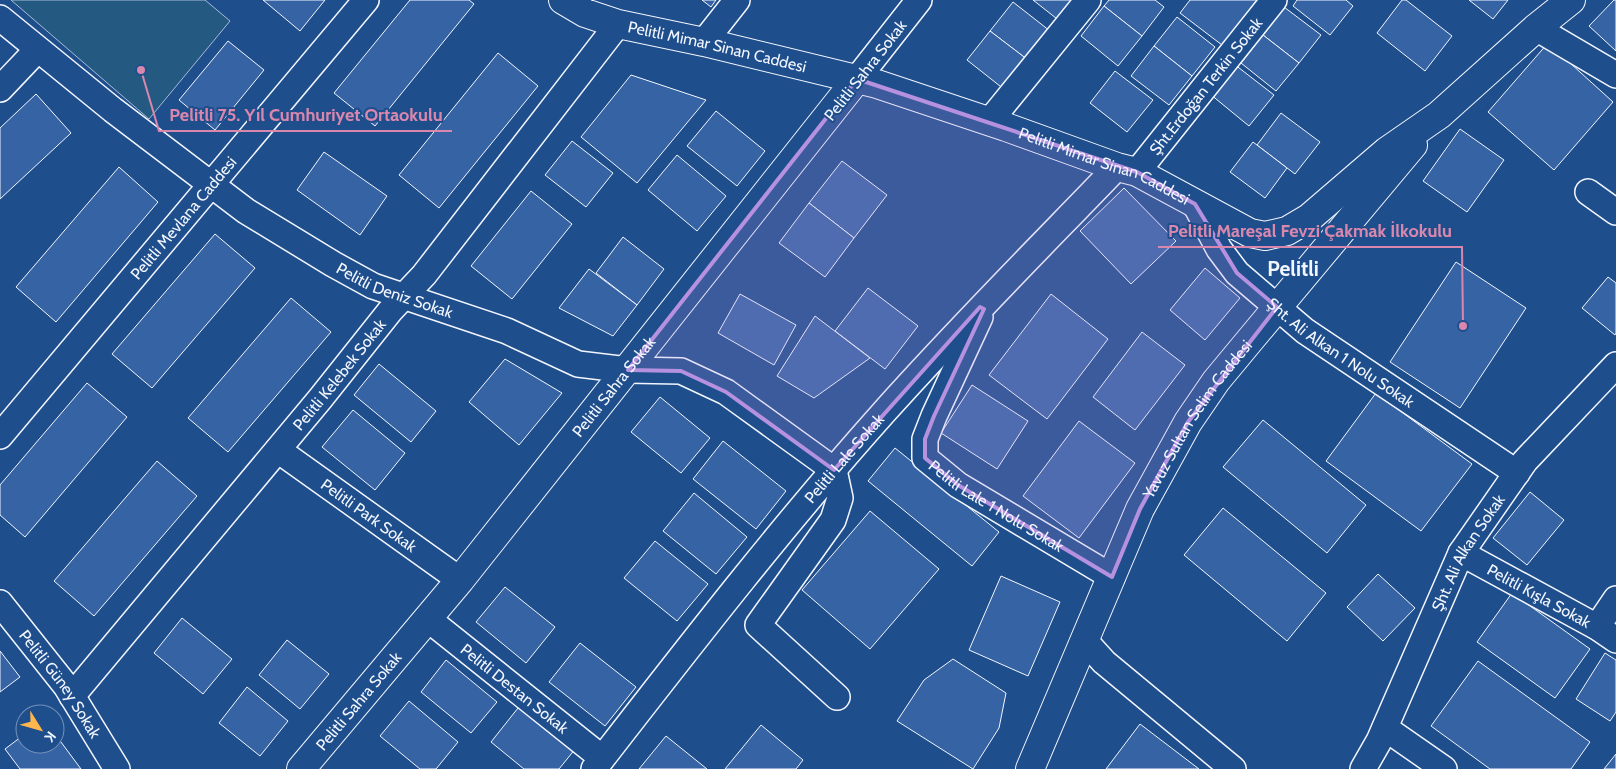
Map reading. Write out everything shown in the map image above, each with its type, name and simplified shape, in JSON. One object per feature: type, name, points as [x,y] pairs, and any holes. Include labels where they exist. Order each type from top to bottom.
[{"type":"street","name":"Pelitli Mevlana Caddesi","points":[[0,436],[366,0]]},
{"type":"street","name":"Pelitli Mimar Sinan Caddesi","points":[[563,0],[585,13],[618,24],[704,42],[877,84],[1127,170],[1250,233],[1265,236],[1287,231],[1309,218],[1387,151],[1438,115],[1536,28],[1571,0]]},
{"type":"street","points":[[704,42],[737,0]]},
{"type":"street","name":"Pelitli Sahra Sokak","points":[[301,769],[460,580],[919,0]]},
{"type":"street","points":[[989,122],[1088,0]]},
{"type":"street","name":"Şht.Erdoğan Terkin Sokak","points":[[1127,170],[1274,0]]},
{"type":"street","name":"Pelitli Deniz Sokak","points":[[0,18],[113,110],[246,211],[373,286],[507,331],[578,364],[628,370],[681,371],[726,392],[834,470]]},
{"type":"street","name":"Pelitli Kelebek Sokak","points":[[72,696],[278,450],[390,311],[424,274],[618,24]]},
{"type":"street","points":[[1536,28],[1616,75]]},
{"type":"street","points":[[0,89],[37,50]]},
{"type":"street","name":"Yavuz Sultan Selim Caddesi","points":[[1030,769],[1140,509],[1188,422],[1216,381],[1438,115]]},
{"type":"street","name":"Pelitli Lale Sokak","points":[[598,763],[798,510],[910,383],[987,301],[1127,170]]},
{"type":"street","points":[[1588,192],[1616,212]]},
{"type":"street","name":"Şht. Ali Alkan 1 Nolu Sokak","points":[[1195,204],[1219,249],[1238,273],[1305,331],[1517,473]]},
{"type":"street","name":"Pelitli Lale 1 Nolu Sokak","points":[[987,301],[934,416],[925,439],[925,458],[958,485],[1112,577]]},
{"type":"street","name":"Şht. Ali Alkan Sokak","points":[[1363,769],[1385,728],[1461,553],[1525,461],[1611,378]]},
{"type":"street","name":"Pelitli Park Sokak","points":[[278,450],[460,580]]},
{"type":"street","points":[[834,470],[840,498],[833,520],[758,625],[837,697]]},
{"type":"street","name":"Pelitli Kışla Sokak","points":[[1461,553],[1607,633]]},
{"type":"street","points":[[1607,633],[1616,599]]},
{"type":"street","name":"Pelitli Güney Sokak","points":[[0,603],[38,649],[72,696],[117,769]]},
{"type":"street","name":"Pelitli Destan Sokak","points":[[428,619],[598,763]]},
{"type":"street","points":[[1085,641],[1104,662],[1233,769]]},
{"type":"street","points":[[1385,728],[1444,769]]},
{"type":"highlighted area","points":[[857,79],[1137,172],[1195,204],[1237,273],[1277,307],[1188,422],[1140,509],[1112,577],[958,485],[925,458],[925,439],[984,309],[980,307],[834,470],[726,392],[681,371],[628,370]]},
{"type":"shaded area","points":[[11,0],[205,0],[230,21],[149,119]]},
{"type":"building","points":[[263,0],[325,0],[300,31]]},
{"type":"building","points":[[410,0],[469,0],[474,4],[375,126],[334,93]]},
{"type":"building","points":[[702,0],[716,0],[711,7]]},
{"type":"building","points":[[1033,0],[1077,0],[1061,22]]},
{"type":"building","points":[[1109,0],[1155,0],[1164,7],[1142,36],[1104,6]]},
{"type":"building","points":[[1190,0],[1257,0],[1222,45],[1180,13]]},
{"type":"building","points":[[1297,0],[1346,0],[1353,6],[1330,35],[1293,6]]},
{"type":"building","points":[[1402,0],[1406,0],[1452,36],[1425,71],[1377,33]]},
{"type":"building","points":[[1469,0],[1508,0],[1493,19]]},
{"type":"building","points":[[1616,0],[1616,51],[1589,26]]},
{"type":"building","points":[[1013,2],[1050,31],[1028,60],[990,31]]},
{"type":"building","points":[[1104,6],[1142,36],[1118,66],[1081,36]]},
{"type":"building","points":[[1284,7],[1321,35],[1299,63],[1263,35]]},
{"type":"building","points":[[1177,17],[1215,47],[1192,76],[1154,46]]},
{"type":"building","points":[[990,31],[1028,60],[1005,90],[967,60]]},
{"type":"building","points":[[1263,35],[1299,63],[1276,91],[1241,63]]},
{"type":"building","points":[[228,41],[264,70],[215,130],[179,100]]},
{"type":"building","points":[[1548,43],[1613,102],[1554,170],[1488,112]]},
{"type":"building","points":[[1154,46],[1192,76],[1169,105],[1131,76]]},
{"type":"building","points":[[498,53],[538,86],[439,208],[399,175]]},
{"type":"building","points":[[1234,64],[1274,95],[1249,126],[1210,94]]},
{"type":"building","points":[[1115,71],[1153,100],[1127,132],[1090,103]]},
{"type":"building","points":[[631,75],[706,100],[637,183],[581,137]]},
{"type":"building","points":[[36,94],[71,133],[0,199],[0,128]]},
{"type":"building","points":[[716,111],[765,151],[737,186],[687,146]]},
{"type":"building","points":[[1281,113],[1320,142],[1295,174],[1257,145]]},
{"type":"building","points":[[1460,129],[1504,160],[1467,212],[1423,181]]},
{"type":"building","points":[[572,141],[613,173],[586,207],[545,175]]},
{"type":"building","points":[[1253,142],[1287,168],[1265,198],[1230,172]]},
{"type":"building","points":[[324,152],[387,196],[360,235],[297,190]]},
{"type":"building","points":[[677,155],[726,196],[697,231],[648,190]]},
{"type":"building","points":[[842,161],[887,195],[854,238],[809,203]]},
{"type":"building","points":[[119,167],[158,202],[56,322],[16,287]]},
{"type":"building","points":[[1124,188],[1176,241],[1131,284],[1080,231]]},
{"type":"building","points":[[531,191],[572,224],[512,299],[471,266]]},
{"type":"building","points":[[809,203],[854,238],[825,277],[779,243]]},
{"type":"building","points":[[215,234],[255,268],[152,388],[112,354]]},
{"type":"building","points":[[623,237],[664,269],[637,305],[596,273]]},
{"type":"building","points":[[1456,262],[1526,308],[1460,408],[1390,362]]},
{"type":"building","points":[[1205,268],[1240,298],[1205,340],[1170,310]]},
{"type":"building","points":[[589,269],[637,305],[613,336],[559,308]]},
{"type":"building","points":[[1608,277],[1616,283],[1615,335],[1582,308]]},
{"type":"building","points":[[868,288],[918,326],[885,369],[835,331]]},
{"type":"building","points":[[740,294],[796,325],[774,365],[718,333]]},
{"type":"building","points":[[1051,294],[1108,339],[1047,419],[989,375]]},
{"type":"building","points":[[291,298],[331,332],[228,452],[188,418]]},
{"type":"building","points":[[815,316],[870,358],[814,398],[777,376]]},
{"type":"building","points":[[1142,332],[1185,365],[1135,430],[1093,397]]},
{"type":"building","points":[[505,359],[562,393],[519,445],[469,402]]},
{"type":"building","points":[[379,364],[436,411],[411,442],[354,395]]},
{"type":"building","points":[[87,383],[127,417],[25,537],[0,515],[0,485]]},
{"type":"building","points":[[972,385],[1028,421],[997,469],[941,433]]},
{"type":"building","points":[[1376,393],[1472,464],[1421,531],[1326,461]]},
{"type":"building","points":[[660,397],[710,438],[681,473],[631,432]]},
{"type":"building","points":[[353,410],[405,453],[375,490],[322,447]]},
{"type":"building","points":[[1263,420],[1366,505],[1327,553],[1223,467]]},
{"type":"building","points":[[1079,421],[1135,463],[1079,538],[1023,496]]},
{"type":"building","points":[[723,441],[786,491],[756,529],[693,479]]},
{"type":"building","points":[[895,448],[999,532],[972,566],[868,481]]},
{"type":"building","points":[[157,461],[197,496],[94,616],[54,581]]},
{"type":"building","points":[[1530,492],[1564,520],[1527,565],[1493,538]]},
{"type":"building","points":[[694,493],[747,537],[716,574],[663,531]]},
{"type":"building","points":[[1223,508],[1326,593],[1287,641],[1184,555]]},
{"type":"building","points":[[870,511],[939,569],[870,649],[802,590]]},
{"type":"building","points":[[655,541],[708,584],[677,621],[624,578]]},
{"type":"building","points":[[1378,574],[1415,608],[1383,641],[1347,607]]},
{"type":"building","points":[[1001,576],[1060,602],[1028,676],[969,650]]},
{"type":"building","points":[[505,587],[555,627],[526,663],[476,622]]},
{"type":"building","points":[[1512,593],[1590,649],[1555,698],[1477,642]]},
{"type":"building","points":[[182,618],[232,659],[203,694],[154,653]]},
{"type":"building","points":[[287,640],[329,674],[300,709],[259,675]]},
{"type":"building","points":[[580,643],[636,687],[605,726],[549,682]]},
{"type":"building","points":[[0,651],[20,677],[0,692]]},
{"type":"building","points":[[1605,653],[1616,660],[1616,712],[1610,721],[1576,699]]},
{"type":"building","points":[[953,659],[1006,693],[999,728],[973,769],[897,721],[924,680]]},
{"type":"building","points":[[446,660],[497,702],[471,733],[421,692]]},
{"type":"building","points":[[1478,661],[1590,742],[1571,769],[1490,769],[1431,726]]},
{"type":"building","points":[[247,687],[288,721],[260,756],[219,723]]},
{"type":"building","points":[[409,701],[458,742],[436,769],[420,769],[380,736]]},
{"type":"building","points":[[522,703],[576,748],[559,769],[524,769],[491,742]]},
{"type":"building","points":[[1140,724],[1199,769],[1106,769]]},
{"type":"building","points":[[761,725],[803,760],[796,769],[725,769]]},
{"type":"building","points":[[666,736],[707,769],[639,769]]},
{"type":"building","points":[[15,742],[15,754],[65,754],[65,747],[81,769],[20,769],[5,749]]},
{"type":"building","points":[[1616,754],[1616,769],[1604,769]]},
{"type":"place","name":"Pelitli 75. Yıl Cumhuriyet Ortaokulu","points":[[141,70]]},
{"type":"place","name":"Pelitli Mareşal Fevzi Çakmak İlkokulu","points":[[1463,326]]},
{"type":"district","name":"Pelitli","points":[[1293,269]]}]
